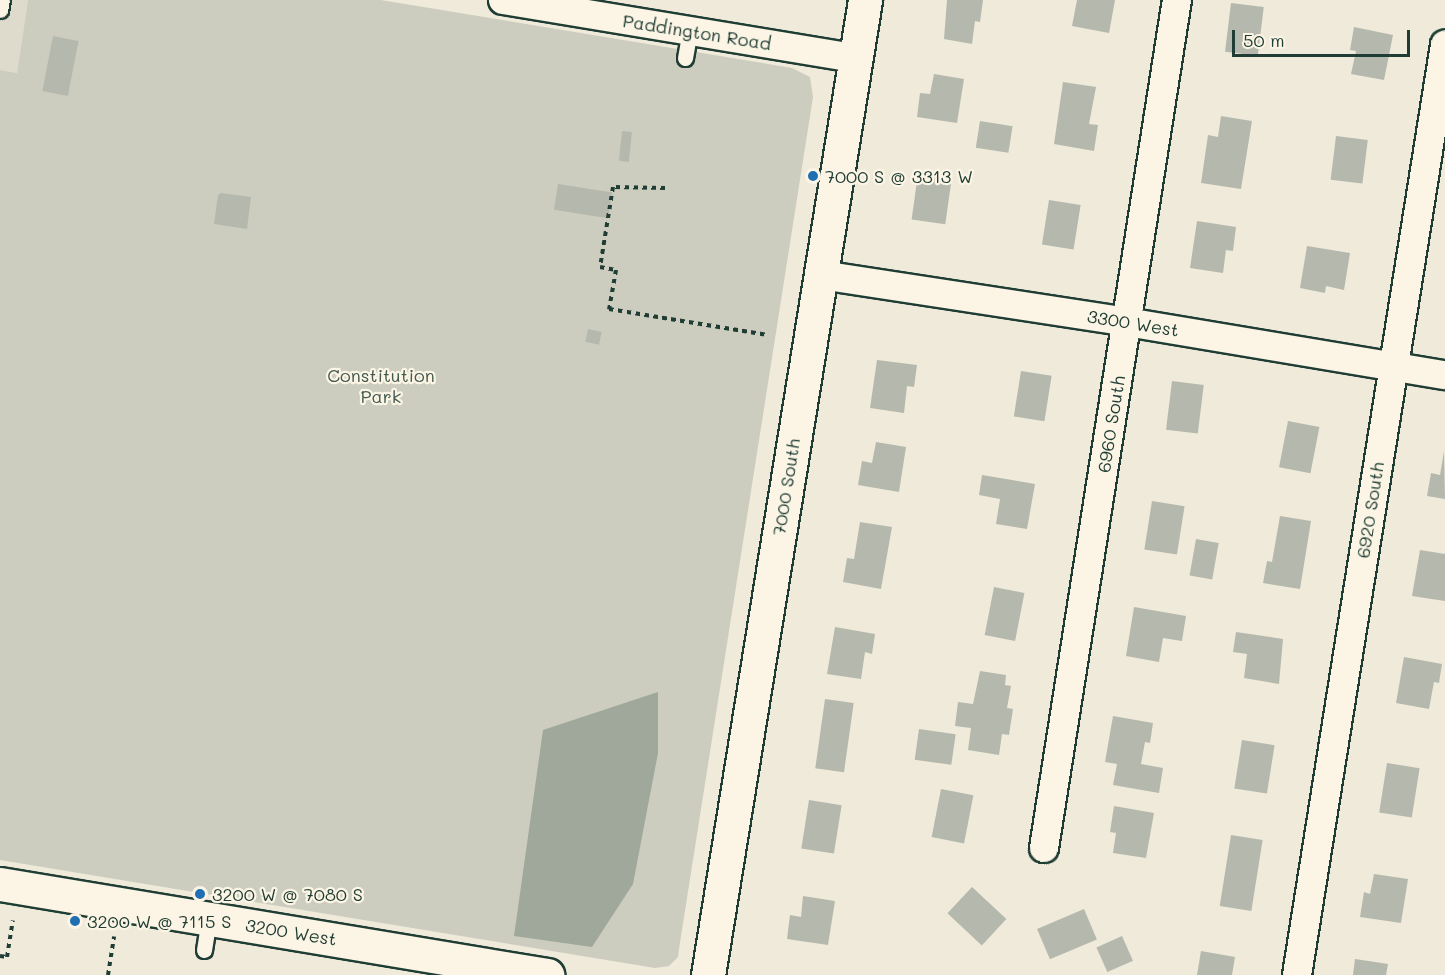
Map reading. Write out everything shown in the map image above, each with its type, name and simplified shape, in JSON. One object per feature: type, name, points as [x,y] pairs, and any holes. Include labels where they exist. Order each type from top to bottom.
[{"type":"main road","name":"7000 South","points":[[708,975],[865,0]]},
{"type":"main road","name":"3200 West","points":[[0,884],[207,934],[424,965],[547,975]]},
{"type":"street","name":"Paddington Road","points":[[503,0],[546,3],[855,58]]},
{"type":"street","name":"6960 South","points":[[1044,848],[1177,0]]},
{"type":"street","name":"6920 South","points":[[1297,975],[1445,45]]},
{"type":"street","name":"3300 West","points":[[820,275],[1127,322],[1445,375]]},
{"type":"lane","points":[[0,10],[2,0]]},
{"type":"lane","points":[[686,58],[690,30]]},
{"type":"path","points":[[665,188],[613,187],[600,267],[616,270],[609,309],[768,335]]},
{"type":"path","points":[[0,956],[7,957],[13,920]]},
{"type":"path","points":[[108,975],[114,936]]},
{"type":"shaded area","points":[[0,0],[28,0],[17,73],[0,70]]},
{"type":"shaded area","points":[[658,692],[658,753],[633,884],[592,947],[514,936],[543,730]]},
{"type":"green space","name":"Constitution Park","points":[[28,0],[381,0],[792,68],[810,77],[813,97],[678,957],[669,966],[655,968],[0,860],[0,70],[17,73]]},
{"type":"building","points":[[947,0],[983,0],[980,22],[975,21],[972,44],[944,39]]},
{"type":"building","points":[[1077,0],[1115,0],[1109,33],[1072,26]]},
{"type":"building","points":[[1231,3],[1264,7],[1258,56],[1225,52]]},
{"type":"building","points":[[1354,27],[1393,35],[1384,80],[1351,74],[1356,51],[1350,50]]},
{"type":"building","points":[[53,36],[79,41],[68,96],[42,91]]},
{"type":"building","points":[[934,74],[964,79],[957,123],[917,117],[920,93],[930,94]]},
{"type":"building","points":[[1063,82],[1096,87],[1089,124],[1098,125],[1094,151],[1054,144]]},
{"type":"building","points":[[1221,116],[1252,121],[1241,189],[1201,183],[1208,135],[1218,137]]},
{"type":"building","points":[[980,121],[1013,126],[1008,153],[976,148]]},
{"type":"building","points":[[622,131],[632,132],[629,162],[619,161]]},
{"type":"building","points":[[1336,136],[1368,140],[1362,184],[1331,180]]},
{"type":"building","points":[[918,174],[952,179],[945,224],[912,220]]},
{"type":"building","points":[[558,184],[612,193],[608,218],[554,210]]},
{"type":"building","points":[[221,193],[251,197],[247,229],[214,224],[218,195]]},
{"type":"building","points":[[1049,200],[1081,205],[1074,249],[1042,244]]},
{"type":"building","points":[[1197,221],[1236,227],[1233,251],[1226,250],[1223,273],[1190,268]]},
{"type":"building","points":[[1307,246],[1350,253],[1344,290],[1326,286],[1325,293],[1300,288]]},
{"type":"building","points":[[588,329],[602,332],[599,345],[585,342]]},
{"type":"building","points":[[877,360],[917,365],[914,387],[907,386],[904,413],[870,408]]},
{"type":"building","points":[[1021,371],[1052,376],[1044,421],[1014,416]]},
{"type":"building","points":[[1172,381],[1204,385],[1198,434],[1166,430]]},
{"type":"building","points":[[1288,421],[1319,427],[1310,473],[1279,467]]},
{"type":"building","points":[[876,442],[906,447],[899,492],[858,485],[862,461],[872,463]]},
{"type":"building","points":[[1444,451],[1445,499],[1427,496],[1431,473],[1440,475]]},
{"type":"building","points":[[982,475],[1035,484],[1027,529],[996,524],[1000,499],[979,495]]},
{"type":"building","points":[[1152,501],[1185,506],[1177,555],[1144,549]]},
{"type":"building","points":[[1280,516],[1311,521],[1300,589],[1263,583],[1267,561],[1272,562]]},
{"type":"building","points":[[860,522],[892,527],[881,589],[843,582],[847,558],[854,559]]},
{"type":"building","points":[[1196,539],[1219,543],[1212,579],[1190,575]]},
{"type":"building","points":[[1420,550],[1445,554],[1445,601],[1412,596]]},
{"type":"building","points":[[994,587],[1024,593],[1015,641],[985,635]]},
{"type":"building","points":[[1134,607],[1186,616],[1182,641],[1163,638],[1159,662],[1126,656]]},
{"type":"building","points":[[835,627],[875,634],[872,654],[865,652],[861,679],[827,674]]},
{"type":"building","points":[[1236,632],[1283,639],[1279,684],[1244,678],[1247,654],[1233,652]]},
{"type":"building","points":[[1404,657],[1442,664],[1439,683],[1434,682],[1429,709],[1396,703]]},
{"type":"building","points":[[980,671],[1006,675],[1005,685],[1011,686],[1007,708],[1013,709],[1009,735],[1002,734],[999,755],[968,750],[971,728],[955,726],[958,702],[973,704]]},
{"type":"building","points":[[825,699],[854,703],[844,772],[815,768]]},
{"type":"building","points":[[1113,716],[1153,723],[1150,743],[1145,742],[1141,764],[1163,768],[1159,793],[1113,785],[1117,764],[1105,762]]},
{"type":"building","points":[[919,729],[956,734],[951,765],[915,760]]},
{"type":"building","points":[[1242,740],[1275,745],[1267,794],[1234,788]]},
{"type":"building","points":[[1387,763],[1420,768],[1412,818],[1379,812]]},
{"type":"building","points":[[941,789],[973,795],[964,843],[932,837]]},
{"type":"building","points":[[809,800],[842,805],[834,854],[801,848]]},
{"type":"building","points":[[1114,806],[1154,813],[1146,858],[1113,853],[1116,833],[1110,832]]},
{"type":"building","points":[[1231,835],[1263,840],[1251,911],[1220,906]]},
{"type":"building","points":[[1374,874],[1408,879],[1401,923],[1360,917],[1364,892],[1370,894]]},
{"type":"building","points":[[972,887],[1006,919],[982,945],[947,913]]},
{"type":"building","points":[[803,896],[835,901],[828,945],[787,939],[790,915],[801,917]]},
{"type":"building","points":[[1084,909],[1097,939],[1050,959],[1037,929]]},
{"type":"building","points":[[1122,936],[1133,961],[1107,972],[1096,947]]},
{"type":"building","points":[[1201,951],[1235,957],[1232,975],[1197,975]]},
{"type":"building","points":[[1355,959],[1388,964],[1386,975],[1353,975]]},
{"type":"place","name":"7000 S @ 3313 W","points":[[813,176]]},
{"type":"place","name":"3200 W @ 7080 S","points":[[200,894]]},
{"type":"place","name":"3200 W @ 7115 S","points":[[75,921]]}]
